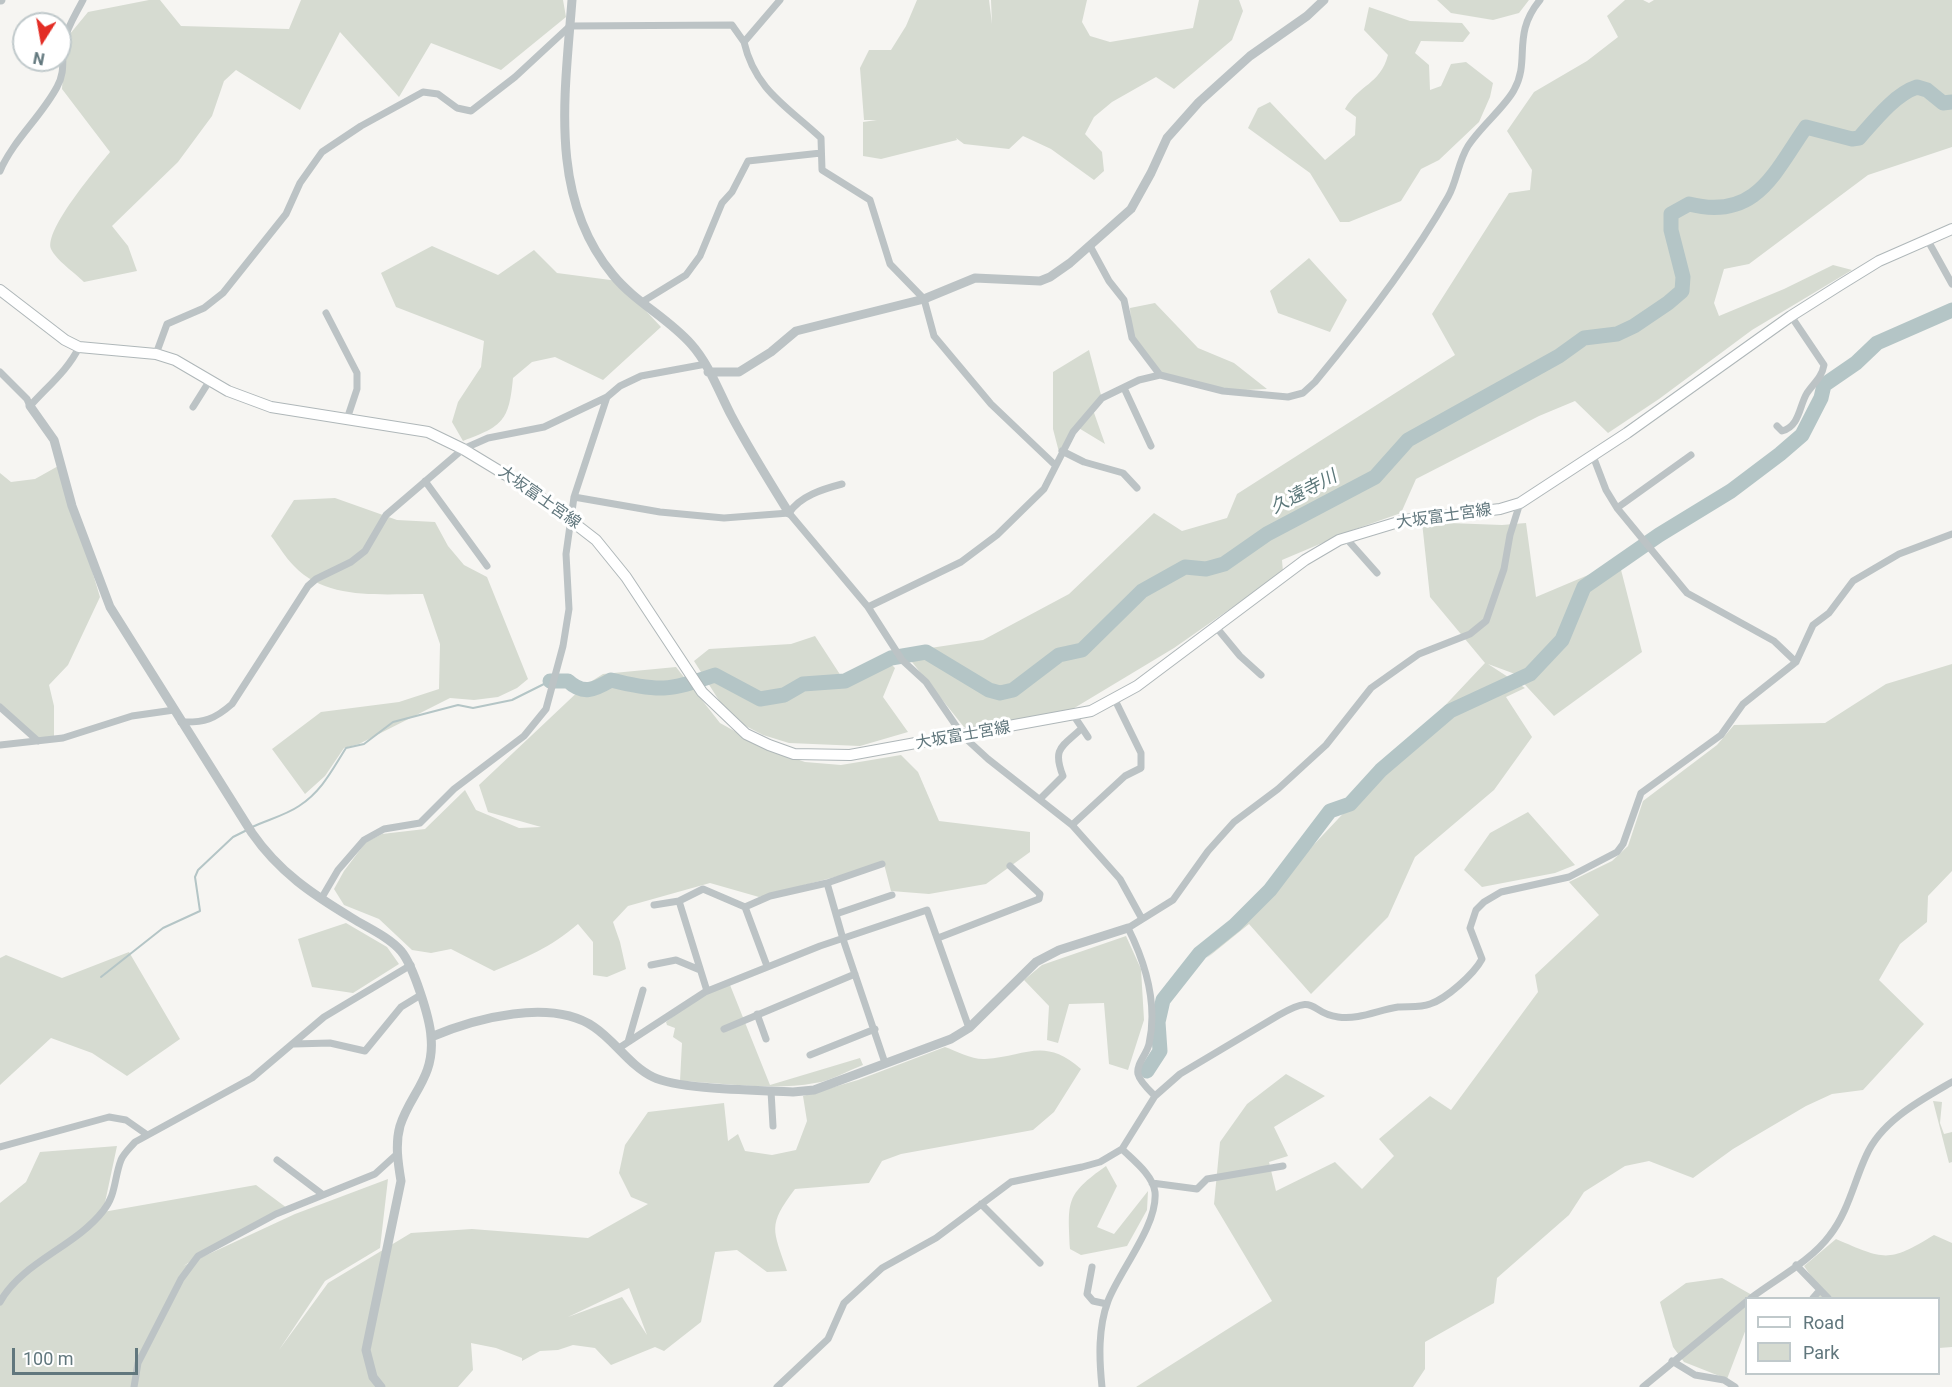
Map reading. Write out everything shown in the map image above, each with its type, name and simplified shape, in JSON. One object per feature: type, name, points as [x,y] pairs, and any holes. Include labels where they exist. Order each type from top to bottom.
[{"type":"main road","name":"大坂富士宮線","points":[[0,290],[46,326],[80,346],[156,354],[175,360],[238,395],[271,407],[428,432],[463,448],[570,518],[596,540],[626,577],[702,693],[746,734],[769,746],[794,754],[850,755],[1074,716],[1115,700],[1305,560],[1345,537],[1405,520],[1500,509],[1520,503],[1593,456],[1791,316],[1879,261],[1952,229]]},
{"type":"street","points":[[0,171],[9,150],[57,88],[64,71],[63,46],[68,28],[82,0]]},
{"type":"street","points":[[572,0],[564,138],[571,191],[583,226],[596,253],[618,281],[691,344],[707,368],[746,443],[789,513],[868,607],[902,660],[926,682],[963,736],[988,759],[1072,825],[1120,879],[1142,919]]},
{"type":"street","points":[[744,42],[780,0]]},
{"type":"street","points":[[182,722],[211,719],[232,704],[260,665],[308,586],[365,551],[386,515],[463,448],[488,438],[544,427],[608,397],[620,386],[641,376],[707,368],[739,372],[771,352],[796,331],[924,299],[975,278],[1040,281],[1050,277],[1090,246],[1131,209],[1152,173],[1167,138],[1199,102],[1250,56],[1315,4],[1324,0]]},
{"type":"street","points":[[868,607],[976,553],[1044,489],[1062,451],[1092,407],[1102,398],[1139,380],[1161,375],[1223,391],[1288,397],[1303,393],[1316,382],[1392,282],[1436,217],[1452,190],[1467,147],[1514,91],[1521,65],[1523,29],[1540,0]]},
{"type":"street","points":[[156,354],[166,324],[204,308],[223,293],[286,214],[300,183],[322,152],[360,126],[423,92],[438,94],[458,108],[471,111],[515,77],[570,26],[732,25],[744,42],[747,56],[769,94],[821,138],[822,170],[870,200],[890,264],[924,299],[934,336],[1019,433],[1055,465]]},
{"type":"street","points":[[642,302],[686,275],[693,266],[707,244],[722,203],[732,192],[748,161],[821,153]]},
{"type":"street","points":[[1927,239],[1952,285]]},
{"type":"street","points":[[1090,246],[1109,280],[1124,300],[1132,338],[1161,375]]},
{"type":"street","points":[[326,313],[357,373],[357,389],[346,419]]},
{"type":"street","points":[[1777,426],[1782,431],[1795,422],[1807,394],[1823,373],[1824,365],[1791,316]]},
{"type":"street","points":[[30,406],[62,369],[72,363],[80,346]]},
{"type":"street","points":[[0,372],[27,399],[54,440],[72,506],[110,607],[252,833],[276,865],[321,899],[393,944],[411,965],[431,1037],[430,1065],[400,1126],[397,1154],[401,1181],[366,1350],[373,1377],[381,1387]]},
{"type":"street","points":[[193,407],[210,380]]},
{"type":"street","points":[[1124,388],[1151,446]]},
{"type":"street","points":[[321,899],[338,870],[364,840],[384,829],[420,823],[454,789],[524,736],[546,709],[556,674],[569,609],[566,554],[574,497],[608,397]]},
{"type":"street","points":[[1062,451],[1084,462],[1123,473],[1137,488]]},
{"type":"street","points":[[1617,508],[1691,455]]},
{"type":"street","points":[[1593,456],[1606,490],[1617,508],[1687,593],[1774,641],[1796,662]]},
{"type":"street","points":[[425,481],[487,566]]},
{"type":"street","points":[[789,513],[794,506],[818,491],[842,484]]},
{"type":"street","points":[[574,497],[660,512],[715,517],[789,513]]},
{"type":"street","points":[[431,1037],[481,1021],[548,1011],[570,1015],[593,1026],[640,1069],[669,1083],[771,1090],[814,1090],[951,1039],[969,1028],[1035,962],[1059,950],[1128,927],[1173,900],[1208,851],[1234,822],[1278,789],[1326,745],[1371,688],[1419,654],[1470,634],[1486,621],[1504,569],[1510,535],[1520,503]]},
{"type":"street","points":[[777,1387],[828,1339],[844,1304],[867,1279],[923,1243],[936,1238],[1011,1182],[1100,1162],[1122,1149],[1155,1096],[1180,1074],[1291,1008],[1312,1004],[1338,1017],[1347,1017],[1429,1004],[1441,998],[1475,971],[1482,959],[1470,928],[1476,910],[1484,902],[1501,892],[1587,870],[1617,852],[1623,844],[1635,804],[1641,794],[1720,735],[1743,704],[1796,662],[1813,625],[1829,613],[1853,581],[1894,557],[1952,534]]},
{"type":"street","points":[[1345,537],[1377,573]]},
{"type":"street","points":[[1216,627],[1240,656],[1261,675]]},
{"type":"street","points":[[1072,825],[1125,776],[1141,768],[1141,753],[1115,700]]},
{"type":"street","points":[[0,707],[38,741]]},
{"type":"street","points":[[0,745],[63,738],[132,716],[174,710]]},
{"type":"street","points":[[1074,716],[1088,737]]},
{"type":"street","points":[[1040,799],[1063,776],[1057,758],[1060,747],[1081,729]]},
{"type":"street","points":[[745,907],[770,896],[827,883],[882,864]]},
{"type":"street","points":[[938,938],[1039,899],[1040,894],[1010,866]]},
{"type":"street","points":[[827,883],[843,939],[885,1063]]},
{"type":"street","points":[[654,905],[679,901],[703,889],[745,907],[767,966]]},
{"type":"street","points":[[836,914],[892,895]]},
{"type":"street","points":[[679,901],[707,991]]},
{"type":"street","points":[[619,1048],[707,991],[767,966],[927,910],[969,1028]]},
{"type":"street","points":[[1128,927],[1141,954],[1150,984],[1149,1044],[1138,1068],[1139,1077],[1155,1096]]},
{"type":"street","points":[[651,965],[676,960],[700,970]]},
{"type":"street","points":[[0,1302],[5,1292],[31,1269],[80,1235],[102,1212],[113,1194],[122,1158],[146,1134],[196,1111],[252,1078],[324,1017],[411,965]]},
{"type":"street","points":[[724,1029],[855,974]]},
{"type":"street","points":[[628,1042],[644,990]]},
{"type":"street","points":[[294,1044],[330,1043],[365,1051],[401,1007],[420,996]]},
{"type":"street","points":[[757,1014],[766,1040]]},
{"type":"street","points":[[810,1055],[875,1029]]},
{"type":"street","points":[[1753,1297],[1821,1246],[1831,1234],[1853,1191],[1869,1149],[1884,1129],[1920,1100],[1952,1082]]},
{"type":"street","points":[[771,1090],[773,1126]]},
{"type":"street","points":[[0,1147],[109,1117],[126,1120],[146,1134]]},
{"type":"street","points":[[1102,1387],[1100,1345],[1107,1304],[1147,1225],[1155,1192],[1152,1183],[1122,1149]]},
{"type":"street","points":[[134,1387],[138,1363],[181,1279],[198,1256],[276,1214],[375,1174],[397,1154]]},
{"type":"street","points":[[277,1160],[322,1194]]},
{"type":"street","points":[[1152,1183],[1197,1189],[1207,1179],[1283,1166]]},
{"type":"street","points":[[981,1204],[1040,1263]]},
{"type":"street","points":[[1796,1265],[1826,1297]]},
{"type":"street","points":[[1092,1267],[1087,1294],[1093,1301],[1107,1304]]},
{"type":"street","points":[[1815,1297],[1820,1290]]},
{"type":"street","points":[[1643,1387],[1745,1303]]},
{"type":"street","points":[[1672,1361],[1695,1375],[1724,1380],[1735,1387]]},
{"type":"green space","points":[[149,0],[160,0],[181,26],[289,29],[301,0],[563,0],[566,17],[501,70],[431,43],[399,97],[340,32],[300,110],[236,70],[224,81],[212,116],[178,162],[112,226],[128,246],[137,271],[84,282],[53,253],[51,240],[55,228],[73,199],[110,152],[62,89],[63,72],[72,72],[72,31],[88,12]]},
{"type":"green space","points":[[917,0],[989,0],[992,24],[991,0],[1087,0],[1082,22],[1090,36],[1110,42],[1193,28],[1199,0],[1239,0],[1243,11],[1232,40],[1174,89],[1156,77],[1112,102],[1094,117],[1085,134],[1102,152],[1104,171],[1094,180],[1051,149],[1023,136],[1009,149],[964,144],[956,138],[957,140],[881,159],[863,156],[863,122],[877,120],[864,120],[860,68],[869,50],[891,50],[906,26]]},
{"type":"green space","points":[[1437,0],[1529,0],[1519,13],[1493,20],[1451,13]]},
{"type":"green space","points":[[1625,0],[1643,0],[1649,3],[1654,0],[1952,0],[1952,147],[1868,175],[1749,264],[1724,269],[1714,303],[1719,316],[1784,289],[1833,265],[1852,270],[1752,330],[1659,399],[1608,433],[1575,401],[1539,416],[1416,479],[1401,513],[1353,530],[1282,560],[1283,572],[1174,648],[1066,713],[984,727],[964,727],[904,652],[983,640],[1069,594],[1154,513],[1182,531],[1227,518],[1237,494],[1455,355],[1432,314],[1509,193],[1530,190],[1532,170],[1507,131],[1534,92],[1587,61],[1618,37],[1607,16]]},
{"type":"green space","points":[[1369,7],[1410,21],[1462,23],[1470,33],[1463,42],[1421,41],[1415,53],[1429,65],[1430,90],[1441,86],[1451,64],[1466,62],[1493,83],[1490,97],[1479,122],[1439,160],[1421,169],[1401,201],[1349,222],[1340,222],[1310,173],[1248,128],[1258,108],[1270,102],[1325,160],[1355,135],[1356,117],[1345,109],[1356,94],[1380,73],[1388,55],[1364,30]]},
{"type":"green space","points":[[432,246],[498,275],[534,250],[557,273],[618,281],[661,327],[603,380],[555,357],[532,362],[513,378],[509,404],[502,420],[487,431],[463,441],[452,422],[458,402],[481,367],[484,341],[396,307],[381,273]]},
{"type":"green space","points":[[1309,258],[1347,300],[1330,332],[1278,313],[1270,291]]},
{"type":"green space","points":[[1155,303],[1198,348],[1234,363],[1267,389],[1223,391],[1163,376],[1132,338],[1130,308]]},
{"type":"green space","points":[[1089,350],[1101,395],[1092,407],[1105,444],[1077,427],[1060,456],[1053,429],[1053,372]]},
{"type":"green space","points":[[60,465],[100,597],[68,665],[49,685],[54,706],[54,739],[38,741],[0,707],[0,473],[11,482],[35,479]]},
{"type":"green space","points":[[335,498],[397,520],[435,522],[448,546],[464,565],[487,577],[528,679],[517,688],[498,697],[474,700],[450,698],[359,744],[344,748],[325,776],[305,794],[272,749],[321,712],[399,702],[439,689],[440,644],[423,594],[354,593],[322,585],[307,577],[294,566],[271,536],[294,500]]},
{"type":"green space","points":[[1422,522],[1502,525],[1526,523],[1536,597],[1619,562],[1642,652],[1554,716],[1515,674],[1488,664],[1525,688],[1506,697],[1532,737],[1494,790],[1415,857],[1388,917],[1311,994],[1249,924],[1207,958],[1485,663],[1430,597]]},
{"type":"green space","points":[[815,636],[841,676],[882,655],[895,668],[883,697],[908,732],[860,746],[789,743],[763,735],[740,723],[720,702],[694,661],[709,649],[791,644]]},
{"type":"green space","points":[[1952,664],[1952,871],[1928,896],[1927,922],[1900,944],[1879,980],[1924,1024],[1863,1090],[1832,1094],[1806,1106],[1733,1149],[1693,1178],[1649,1161],[1625,1166],[1584,1192],[1569,1215],[1497,1278],[1494,1303],[1425,1342],[1425,1369],[1413,1387],[1136,1387],[1272,1301],[1214,1204],[1220,1142],[1247,1104],[1286,1074],[1325,1096],[1274,1127],[1288,1156],[1269,1162],[1276,1191],[1335,1162],[1362,1189],[1394,1156],[1379,1139],[1430,1096],[1451,1110],[1538,992],[1535,975],[1599,915],[1569,882],[1612,861],[1628,846],[1643,801],[1717,745],[1734,725],[1825,723],[1886,684]]},
{"type":"green space","points":[[676,667],[720,723],[765,748],[805,762],[841,765],[901,755],[918,772],[939,821],[1030,832],[1030,852],[986,884],[929,894],[891,891],[884,864],[759,897],[710,883],[628,906],[613,922],[626,969],[607,977],[593,975],[593,942],[578,924],[548,946],[494,971],[451,949],[431,953],[412,950],[379,919],[344,905],[334,889],[344,871],[366,842],[382,834],[425,829],[465,790],[476,810],[519,828],[541,827],[488,812],[479,785],[584,686],[603,674]]},
{"type":"green space","points":[[1528,812],[1575,865],[1555,873],[1482,887],[1464,870],[1490,833]]},
{"type":"green space","points":[[346,923],[387,947],[399,964],[353,993],[312,987],[298,939]]},
{"type":"green space","points":[[1126,936],[1141,969],[1144,1020],[1128,1070],[1109,1064],[1104,1003],[1069,1004],[1058,1043],[1047,1040],[1049,1006],[1024,980],[1042,965]]},
{"type":"green space","points":[[129,952],[180,1039],[127,1076],[92,1053],[51,1038],[0,1085],[0,958],[6,955],[62,978]]},
{"type":"green space","points":[[730,985],[770,1085],[860,1058],[863,1065],[827,1080],[799,1085],[765,1086],[680,1081],[682,1043],[673,1037],[675,1028],[667,1025],[666,1022],[701,994]]},
{"type":"green space","points":[[945,1047],[980,1059],[1045,1051],[1068,1059],[1081,1069],[1054,1112],[1033,1130],[901,1154],[882,1161],[869,1183],[795,1189],[780,1212],[775,1228],[778,1246],[787,1271],[767,1272],[737,1250],[715,1252],[701,1322],[664,1351],[655,1347],[611,1365],[595,1348],[573,1345],[558,1350],[540,1351],[522,1361],[522,1358],[496,1348],[471,1343],[473,1370],[458,1387],[0,1387],[0,1203],[26,1182],[40,1152],[117,1146],[103,1212],[256,1185],[287,1208],[183,1266],[295,1214],[388,1179],[380,1248],[325,1281],[279,1350],[328,1283],[411,1233],[472,1229],[588,1238],[648,1204],[631,1197],[619,1173],[625,1145],[648,1112],[724,1103],[728,1141],[738,1134],[745,1151],[772,1155],[796,1150],[807,1121],[803,1096],[858,1080]],"holes":[[[629,1288],[647,1335],[622,1297],[568,1317]]]},
{"type":"green space","points":[[1933,1101],[1942,1102],[1940,1123],[1944,1134],[1952,1132],[1952,1162],[1949,1163]]},
{"type":"green space","points":[[1106,1166],[1117,1186],[1097,1227],[1114,1234],[1148,1191],[1147,1210],[1127,1246],[1081,1255],[1070,1249],[1069,1220],[1072,1200],[1083,1184]]},
{"type":"green space","points":[[1934,1235],[1952,1243],[1952,1347],[1940,1348],[1940,1297],[1817,1297],[1822,1292],[1804,1266],[1836,1239],[1866,1251],[1886,1255],[1896,1254]]},
{"type":"green space","points":[[1722,1278],[1752,1295],[1753,1297],[1745,1297],[1745,1332],[1727,1379],[1684,1362],[1673,1347],[1660,1302],[1686,1283]]},
{"type":"waterway","name":"久遠寺川","points":[[550,681],[568,681],[579,688],[589,690],[611,680],[641,687],[664,688],[715,675],[760,699],[784,695],[803,684],[845,681],[891,658],[926,652],[989,690],[1000,693],[1013,690],[1059,655],[1082,650],[1142,591],[1185,567],[1206,569],[1224,564],[1267,534],[1375,477],[1408,440],[1559,356],[1584,338],[1617,334],[1634,326],[1668,303],[1682,291],[1683,277],[1671,230],[1671,214],[1689,204],[1712,207],[1731,206],[1747,199],[1773,176],[1806,127],[1852,139],[1859,138],[1893,102],[1917,87],[1927,90],[1943,103],[1952,102]]},
{"type":"waterway","points":[[1147,1071],[1160,1051],[1158,1022],[1163,1000],[1200,953],[1235,925],[1270,890],[1330,811],[1350,804],[1381,770],[1450,711],[1530,674],[1562,640],[1584,587],[1659,535],[1731,491],[1780,454],[1802,435],[1821,398],[1824,385],[1856,363],[1877,343],[1952,310]]},
{"type":"waterway","points":[[252,827],[299,806],[326,780],[346,748],[364,744],[393,722],[458,705],[473,708],[512,700],[550,681]]},
{"type":"waterway","points":[[101,977],[163,928],[200,911],[195,877],[198,870],[233,837],[247,830]]}]
